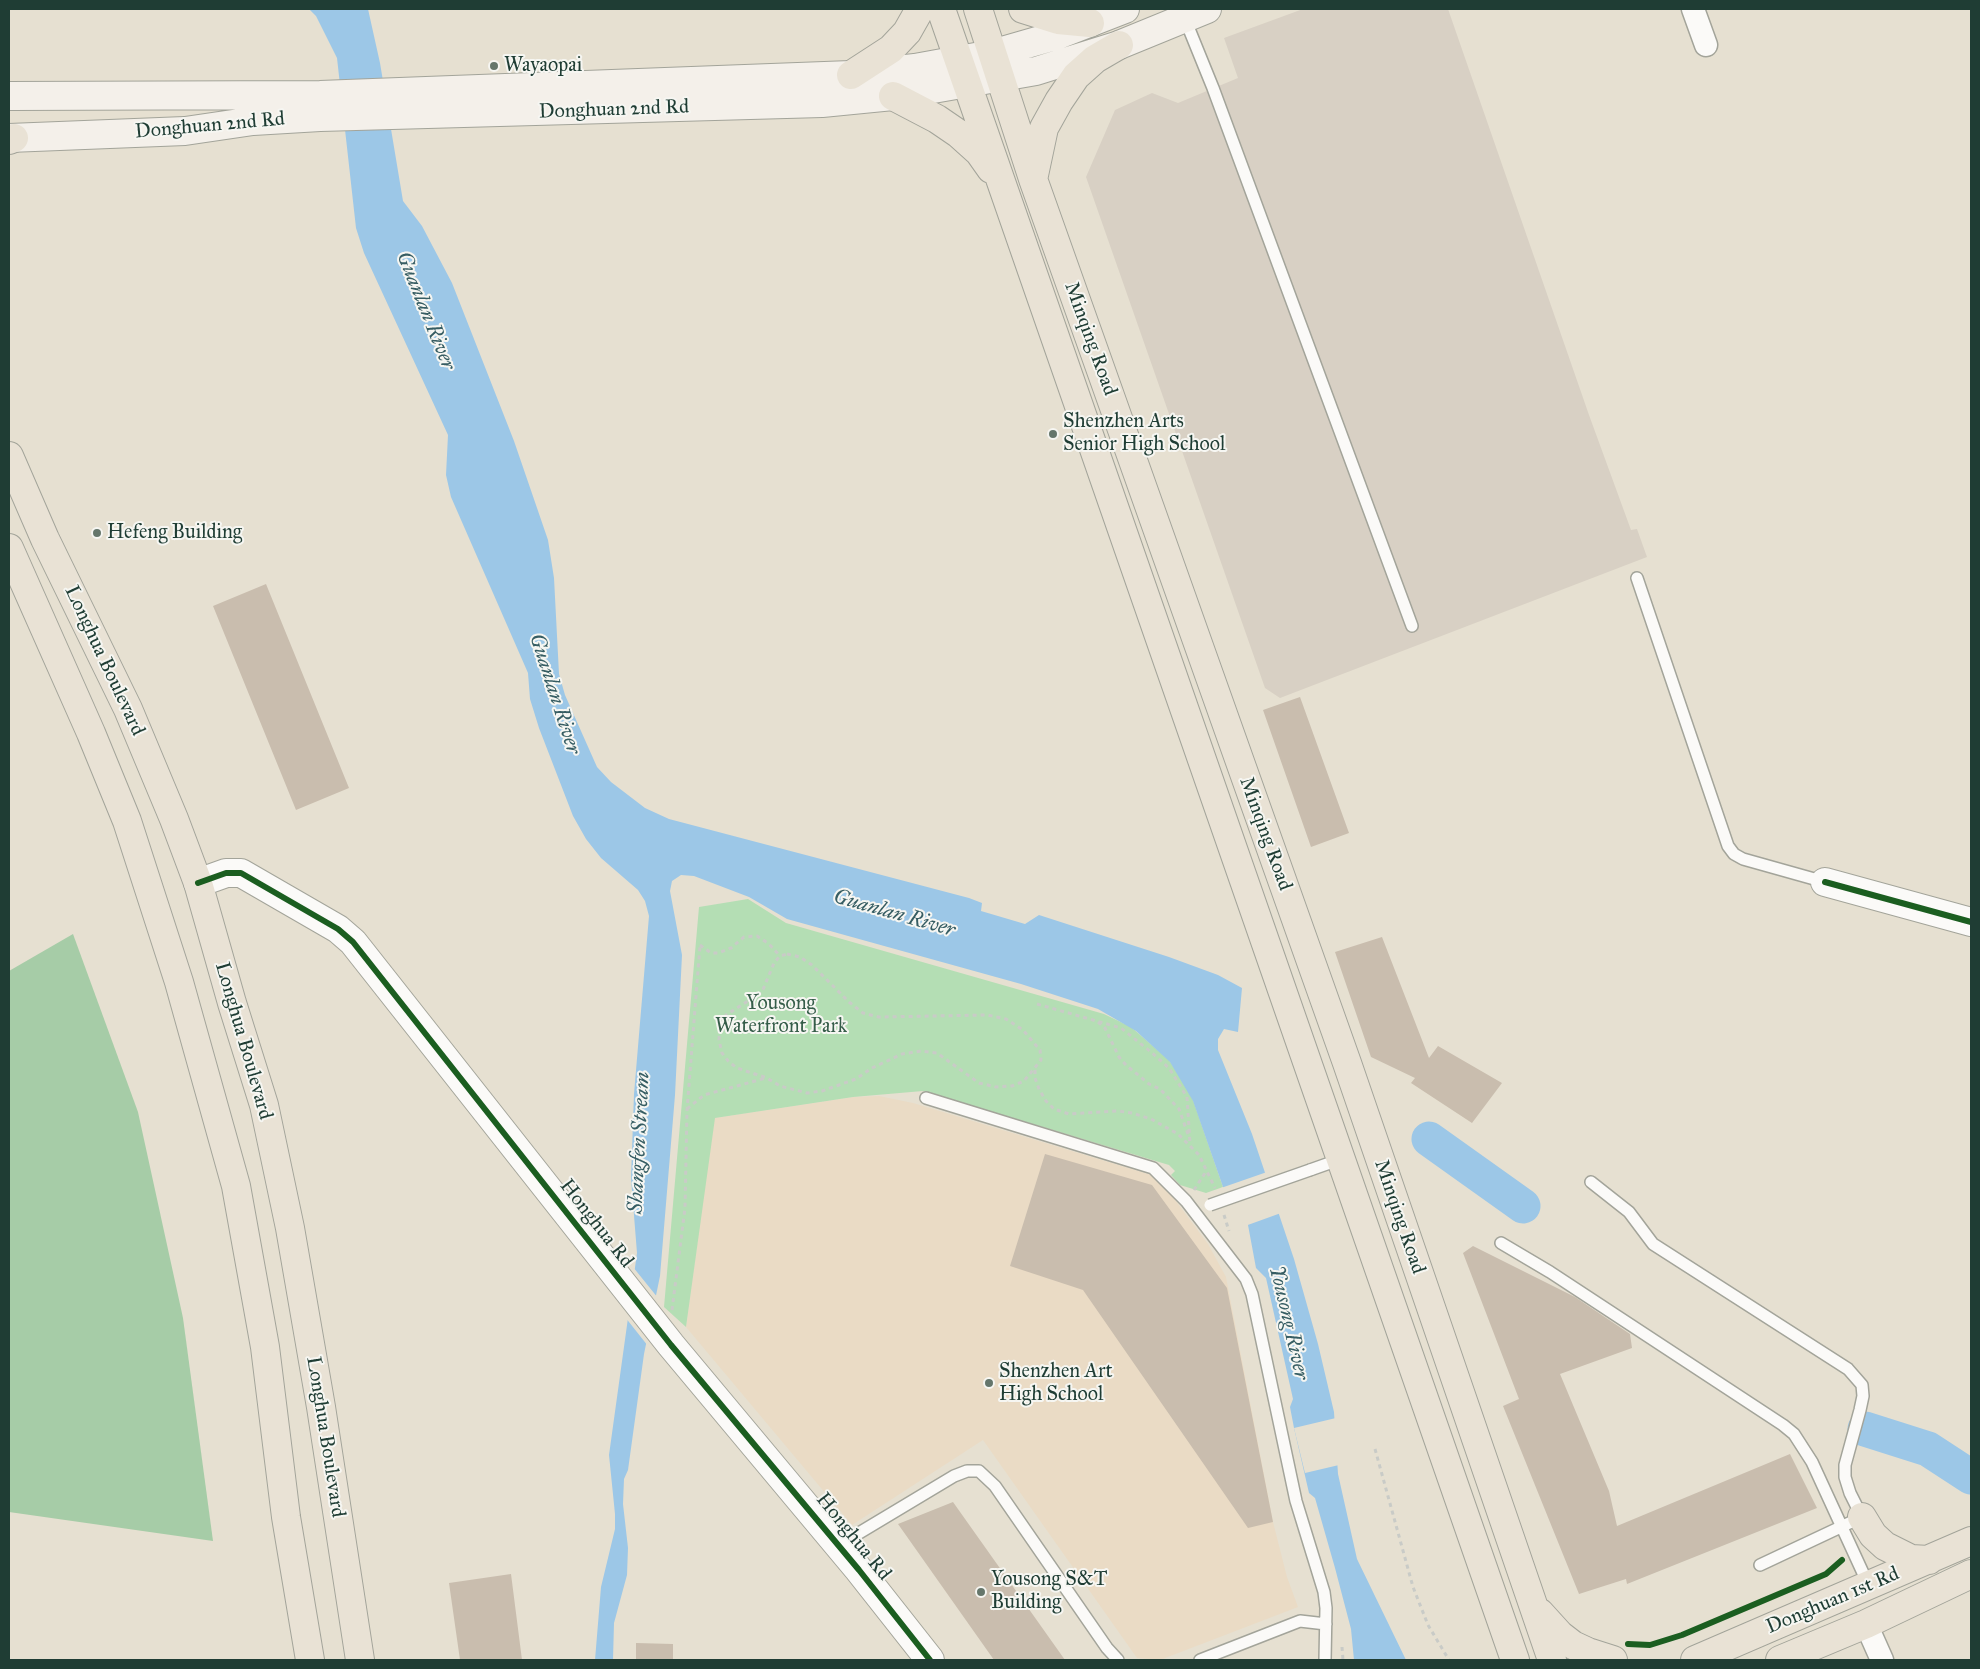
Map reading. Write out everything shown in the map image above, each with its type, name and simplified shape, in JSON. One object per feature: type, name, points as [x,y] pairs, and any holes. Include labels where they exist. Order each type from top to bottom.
[{"type":"main road","points":[[851,75],[891,49],[907,32],[920,9]]},
{"type":"main road","name":"Minqing Road","points":[[941,9],[1515,1660]]},
{"type":"main road","name":"Minqing Road","points":[[978,9],[1034,179],[1343,1054],[1552,1660]]},
{"type":"main road","points":[[1023,9],[1058,20],[1090,23]]},
{"type":"main road","name":"Donghuan 2nd Rd","points":[[9,96],[320,106],[431,104],[804,104],[893,96],[963,72],[996,65],[1058,36],[1125,9]]},
{"type":"main road","name":"Donghuan 2nd Rd","points":[[996,65],[1036,71],[1119,45],[1196,14]]},
{"type":"main road","points":[[1034,179],[1044,128],[1058,101],[1076,76],[1095,59],[1119,45]]},
{"type":"main road","name":"Donghuan 2nd Rd","points":[[431,104],[851,75],[915,68],[963,72]]},
{"type":"main road","points":[[893,96],[937,119],[959,134],[979,152],[1002,182]]},
{"type":"main road","name":"Donghuan 2nd Rd","points":[[11,138],[185,131],[253,121],[320,106]]},
{"type":"main road","name":"Longhua Boulevard","points":[[9,456],[46,539],[128,709],[174,819],[198,883],[232,1003],[264,1105],[290,1228],[321,1407],[360,1660]]},
{"type":"main road","name":"Longhua Boulevard","points":[[9,548],[76,697],[126,821],[179,982],[236,1186],[265,1347],[286,1517],[310,1660]]},
{"type":"main road","points":[[1852,1522],[1886,1546],[1911,1558],[1928,1560]]},
{"type":"main road","name":"Donghuan 1st Rd","points":[[1694,1659],[1969,1542]]},
{"type":"main road","name":"Donghuan 1st Rd","points":[[1780,1660],[1866,1624],[1971,1574]]},
{"type":"main road","points":[[1532,1600],[1548,1623],[1566,1640],[1588,1652],[1613,1660]]},
{"type":"main road","points":[[1500,1615],[1500,1660]]},
{"type":"street","points":[[1693,9],[1706,45]]},
{"type":"street","name":"Honghua Rd","points":[[198,883],[226,873],[241,873],[338,930],[354,942],[671,1345],[839,1545],[930,1660]]},
{"type":"street","points":[[1825,882],[1971,922]]},
{"type":"street","points":[[1866,1624],[1882,1660]]},
{"type":"lane","points":[[1196,14],[1217,97],[1412,626]]},
{"type":"lane","points":[[1636,578],[1728,846],[1734,854],[1743,859],[1825,882]]},
{"type":"lane","points":[[926,1098],[1153,1168],[1160,1173],[1250,1286],[1296,1501],[1324,1592],[1326,1624],[1325,1660]]},
{"type":"lane","points":[[1194,1218],[1210,1205],[1341,1159]]},
{"type":"lane","points":[[1591,1182],[1629,1212],[1653,1244],[1848,1368],[1858,1377],[1864,1396],[1845,1465],[1845,1478],[1850,1493],[1852,1522],[1868,1586]]},
{"type":"lane","points":[[1500,1243],[1550,1272],[1783,1425],[1803,1446],[1852,1522]]},
{"type":"lane","points":[[839,1545],[954,1476],[967,1471],[979,1470],[995,1486],[1107,1648],[1118,1660]]},
{"type":"lane","points":[[1760,1565],[1852,1522]]},
{"type":"lane","points":[[1200,1660],[1300,1621],[1326,1624]]},
{"type":"path","points":[[671,1317],[686,1208],[687,1110],[700,945],[711,953],[718,953],[731,948],[744,937],[757,936],[769,944],[780,956]]},
{"type":"path","points":[[787,954],[800,956],[863,1013],[879,1017],[987,1015],[1006,1019],[1023,1030],[1040,1050],[1041,1060],[1035,1070],[1024,1081],[1012,1086],[996,1087],[979,1083],[937,1052],[921,1051],[902,1054],[872,1068],[856,1079],[822,1091],[800,1092],[780,1086],[767,1078],[737,1068],[729,1062],[722,1054],[719,1040],[720,1026],[726,1015],[762,992],[774,963],[780,956],[787,954]]},
{"type":"path","points":[[1037,1004],[1121,1028],[1136,1038],[1169,1068],[1187,1097],[1190,1113],[1190,1145]]},
{"type":"path","points":[[1096,1020],[1105,1028],[1119,1057],[1126,1065],[1149,1084],[1160,1089],[1179,1109],[1190,1145],[1207,1170],[1193,1192]]},
{"type":"path","points":[[1035,1070],[1035,1078],[1039,1089],[1046,1101],[1054,1109],[1069,1114],[1118,1111],[1132,1113],[1166,1127],[1190,1145]]},
{"type":"path","points":[[687,1110],[704,1095],[742,1083],[767,1078]]},
{"type":"path","points":[[1375,1449],[1413,1586],[1428,1625],[1449,1660]]},
{"type":"shaded area","points":[[1303,9],[1448,9],[1589,415],[1631,530],[1637,529],[1647,557],[1280,698],[1265,688],[1086,177],[1115,110],[1152,93],[1178,103],[1238,78],[1224,38]]},
{"type":"shaded area","name":"Shenzhen Art High School","points":[[879,1096],[913,1103],[1158,1177],[1208,1244],[1226,1277],[1273,1522],[1287,1577],[1298,1607],[1160,1660],[1137,1658],[983,1440],[852,1525],[686,1327],[714,1118],[853,1097]]},
{"type":"green space","name":"Yousong Waterfront Park","points":[[748,899],[786,923],[1104,1014],[1131,1027],[1169,1060],[1184,1082],[1193,1100],[1223,1187],[1206,1193],[1180,1185],[1171,1175],[1175,1171],[1169,1165],[923,1091],[853,1097],[715,1118],[686,1327],[664,1307],[699,907]]},
{"type":"green space","points":[[73,934],[138,1112],[183,1318],[213,1541],[9,1512],[9,971]]},
{"type":"water","points":[[309,9],[368,9],[380,63],[403,201],[422,226],[452,283],[514,441],[548,540],[554,578],[559,674],[565,695],[597,767],[611,782],[645,808],[669,819],[969,898],[982,903],[981,911],[1025,924],[1039,915],[1169,957],[1218,975],[1242,988],[1238,1032],[1224,1029],[1218,1039],[1218,1050],[1252,1134],[1294,1259],[1318,1344],[1334,1412],[1338,1474],[1357,1559],[1406,1660],[1354,1660],[1351,1629],[1315,1498],[1309,1493],[1294,1428],[1290,1407],[1293,1399],[1266,1278],[1256,1268],[1248,1225],[1223,1187],[1193,1101],[1170,1062],[1136,1031],[1098,1009],[1021,984],[787,919],[749,897],[694,876],[681,875],[672,881],[670,891],[682,955],[675,1095],[660,1276],[644,1354],[628,1470],[624,1479],[623,1504],[628,1548],[627,1575],[614,1623],[613,1660],[595,1660],[601,1587],[615,1529],[609,1455],[637,1253],[631,1178],[634,1094],[649,916],[645,901],[638,890],[601,858],[586,839],[573,816],[539,728],[530,699],[528,673],[451,497],[446,475],[448,435],[364,253],[356,228],[337,58],[316,16]]},
{"type":"pier","points":[[1267,1172],[1281,1213],[1245,1226],[1221,1188]]},
{"type":"pier","points":[[633,1267],[658,1298],[648,1346],[625,1317]]},
{"type":"pier","points":[[1336,1418],[1339,1465],[1305,1473],[1294,1428]]},
{"type":"building","points":[[266,584],[349,788],[296,810],[213,606]]},
{"type":"building","points":[[1300,697],[1349,833],[1311,847],[1263,710]]},
{"type":"building","points":[[1382,937],[1429,1058],[1438,1046],[1502,1083],[1472,1123],[1411,1083],[1415,1078],[1371,1057],[1335,952]]},
{"type":"building","points":[[1045,1154],[1152,1185],[1227,1288],[1273,1522],[1248,1528],[1083,1290],[1010,1266]]},
{"type":"building","points":[[1473,1246],[1575,1297],[1630,1334],[1632,1348],[1560,1374],[1609,1491],[1617,1526],[1790,1454],[1817,1508],[1627,1584],[1626,1579],[1579,1594],[1503,1406],[1519,1399],[1463,1253]]},
{"type":"building","name":"Yousong S&T Building","points":[[953,1502],[1065,1660],[994,1660],[898,1524]]},
{"type":"building","points":[[511,1574],[522,1660],[460,1660],[449,1583]]},
{"type":"building","points":[[636,1643],[673,1644],[673,1660],[636,1660]]},
{"type":"waterway","points":[[1429,1139],[1523,1206]]},
{"type":"waterway","points":[[1865,1429],[1928,1449],[1971,1477]]},
{"type":"cycle path","points":[[198,883],[226,873],[241,873],[338,929],[353,942],[671,1345],[859,1570],[930,1660]]},
{"type":"cycle path","points":[[1825,882],[1971,922]]},
{"type":"cycle path","points":[[1628,1644],[1650,1645],[1682,1635],[1826,1574],[1842,1560]]},
{"type":"place","name":"Wayaopai","points":[[494,66]]},
{"type":"place","name":"Shenzhen Arts Senior High School","points":[[1053,434]]},
{"type":"place","name":"Hefeng Building","points":[[97,533]]},
{"type":"place","name":"Shenzhen Art High School","points":[[989,1383]]},
{"type":"place","name":"Yousong S&T Building","points":[[981,1592]]},
{"type":"water label","name":"Guanlan River","points":[[425,311]]},
{"type":"water label","name":"Guanlan River","points":[[554,694]]},
{"type":"water label","name":"Guanlan River","points":[[894,914]]},
{"type":"water label","name":"Shangfen Stream","points":[[640,1143]]},
{"type":"water label","name":"Yousong River","points":[[1288,1323]]}]
